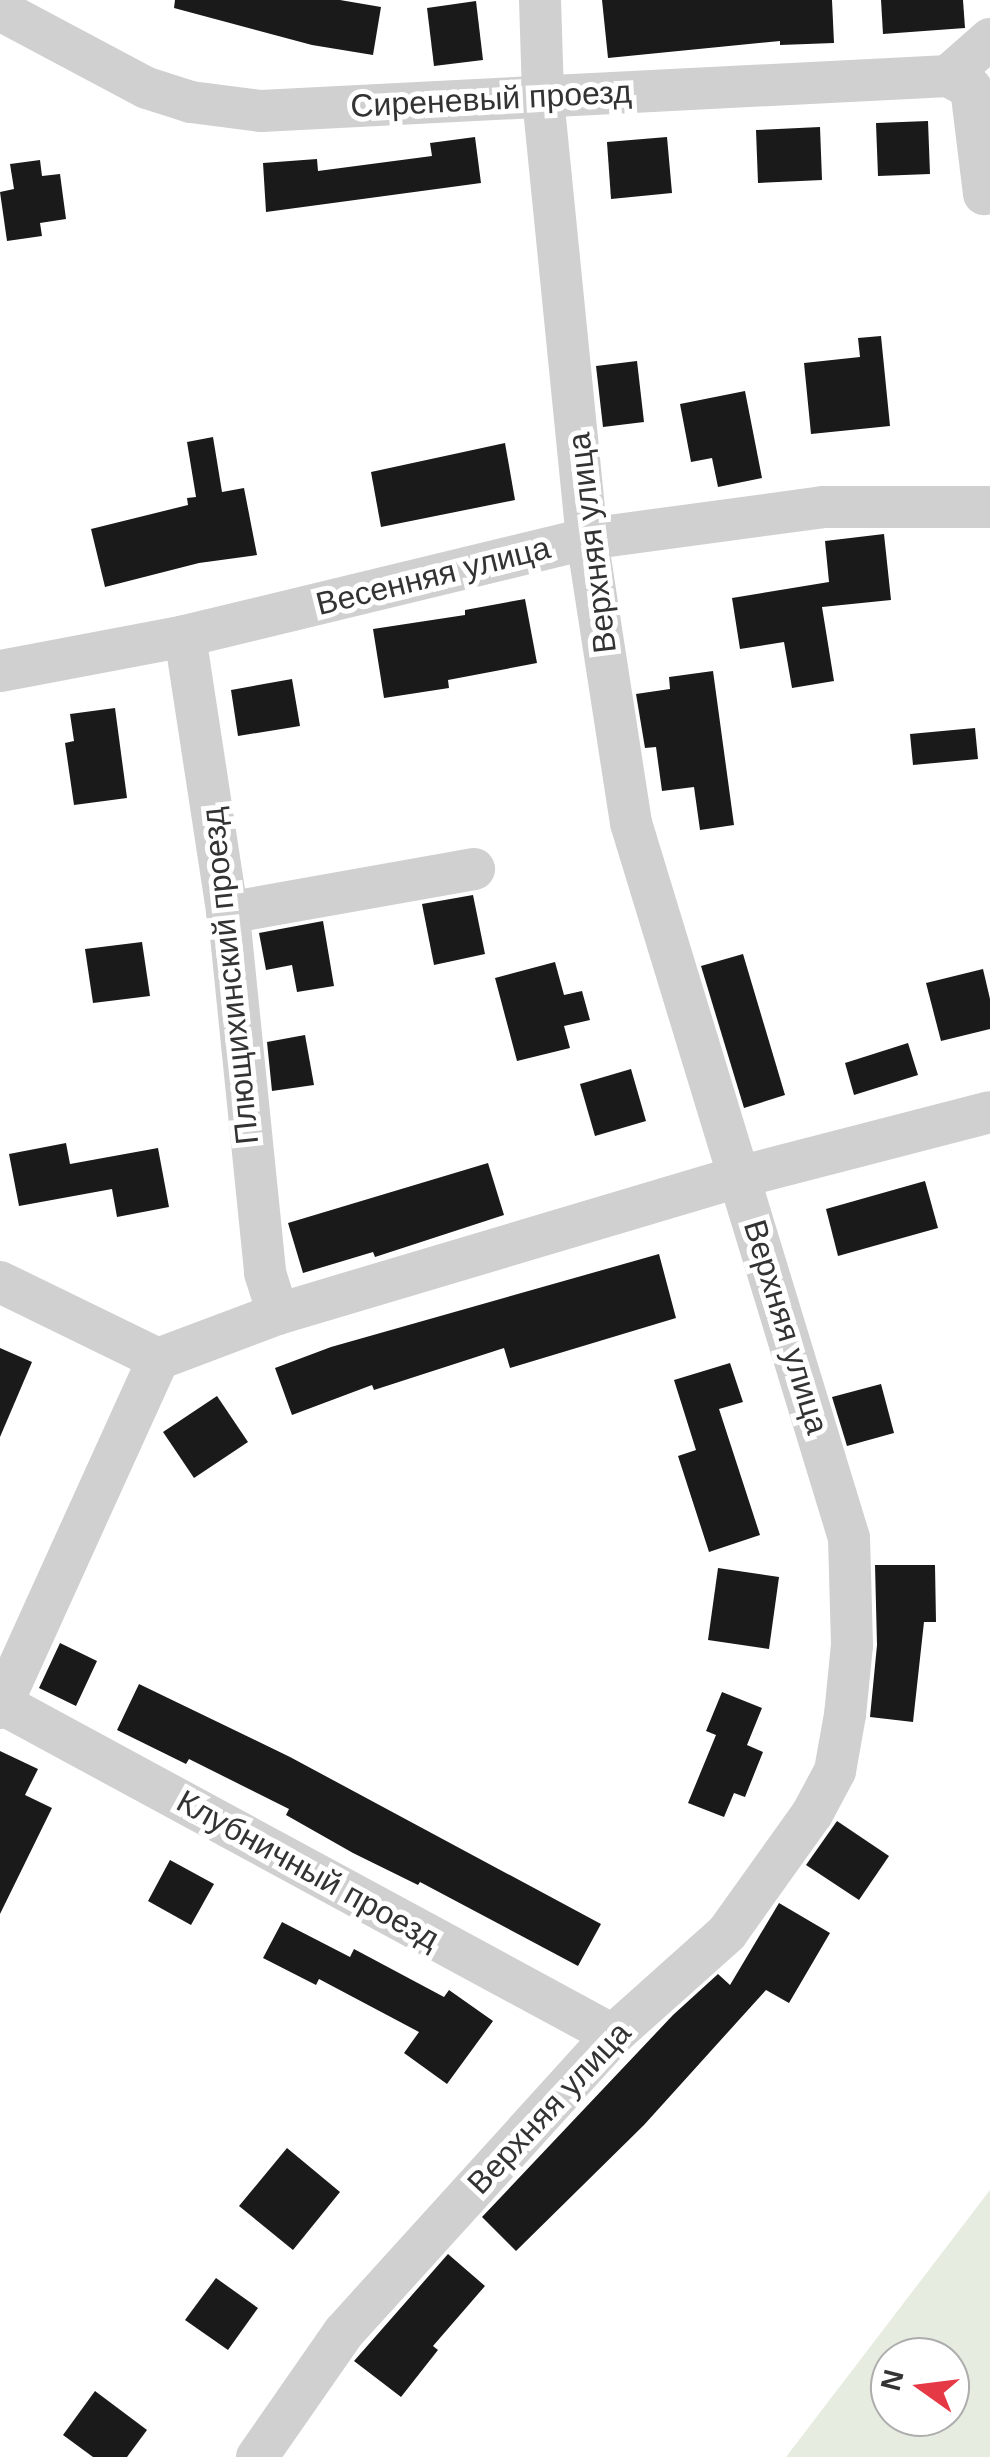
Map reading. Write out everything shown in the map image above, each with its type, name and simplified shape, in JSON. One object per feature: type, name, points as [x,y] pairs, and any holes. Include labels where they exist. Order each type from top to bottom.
[{"type":"street","name":"Верхняя улица","points":[[257,2457],[344,2332],[613,2036],[727,1933],[782,1859],[834,1771],[845,1715],[852,1645],[849,1538],[639,857],[587,539],[543,96],[540,0]]},
{"type":"street","name":"Сиреневый проезд","points":[[0,10],[120,77],[190,102],[261,111],[948,76]]},
{"type":"street","points":[[984,194],[971,88],[948,76],[990,40]]},
{"type":"street","name":"Весенняя улица","points":[[0,670],[185,636],[587,539],[824,507],[990,507]]},
{"type":"street","name":"Плющихинский проезд","points":[[185,636],[228,913],[260,1243],[278,1314]]},
{"type":"street","points":[[228,913],[474,869]]},
{"type":"street","points":[[1,1706],[158,1359],[278,1314],[739,1177],[990,1112]]},
{"type":"street","points":[[0,1282],[158,1359]]},
{"type":"street","name":"Клубничный проезд","points":[[1,1706],[613,2036]]},
{"type":"shaded area","points":[[990,2190],[990,2457],[786,2457],[870,2347],[870,2437],[970,2437],[970,2337],[878,2337]]},
{"type":"building","points":[[175,0],[340,0],[381,7],[373,55],[312,45],[174,8]]},
{"type":"building","points":[[602,0],[832,0],[834,43],[780,45],[780,41],[608,58]]},
{"type":"building","points":[[881,0],[963,0],[965,28],[883,34]]},
{"type":"building","points":[[476,1],[483,60],[434,66],[427,8]]},
{"type":"building","points":[[928,121],[930,174],[878,176],[876,123]]},
{"type":"building","points":[[820,127],[822,180],[758,183],[756,130]]},
{"type":"building","points":[[475,137],[481,183],[266,212],[263,163],[317,159],[318,171],[432,156],[430,143]]},
{"type":"building","points":[[667,137],[672,193],[611,199],[607,142]]},
{"type":"building","points":[[40,160],[42,176],[60,174],[66,219],[40,223],[42,236],[7,241],[0,192],[14,189],[10,164]]},
{"type":"building","points":[[881,336],[890,426],[811,434],[804,363],[860,357],[858,338]]},
{"type":"building","points":[[637,361],[644,422],[603,427],[596,366]]},
{"type":"building","points":[[745,391],[762,478],[718,487],[712,458],[691,462],[680,404]]},
{"type":"building","points":[[213,437],[222,492],[244,488],[257,555],[199,563],[105,587],[91,529],[188,505],[187,498],[196,497],[187,442]]},
{"type":"building","points":[[505,443],[515,500],[381,527],[371,472]]},
{"type":"building","points":[[884,534],[891,600],[822,607],[834,681],[792,688],[784,642],[740,649],[732,598],[829,582],[825,541]]},
{"type":"building","points":[[525,599],[537,663],[448,680],[449,688],[384,698],[373,629],[465,615],[465,610]]},
{"type":"building","points":[[713,671],[734,825],[700,830],[694,787],[662,791],[656,747],[645,748],[636,694],[670,689],[669,677]]},
{"type":"building","points":[[292,679],[300,726],[238,736],[231,690]]},
{"type":"building","points":[[115,708],[127,798],[74,805],[65,743],[74,741],[70,714]]},
{"type":"building","points":[[975,728],[978,759],[913,765],[910,734]]},
{"type":"building","points":[[473,895],[485,954],[434,965],[422,904]]},
{"type":"building","points":[[323,921],[334,986],[297,992],[292,965],[266,970],[259,933]]},
{"type":"building","points":[[142,942],[150,996],[93,1003],[85,949]]},
{"type":"building","points":[[743,954],[785,1095],[744,1108],[701,966]]},
{"type":"building","points":[[555,962],[564,995],[582,991],[590,1020],[564,1026],[570,1048],[517,1061],[495,978]]},
{"type":"building","points":[[983,969],[990,999],[990,1029],[941,1041],[926,983]]},
{"type":"building","points":[[305,1035],[314,1085],[272,1091],[267,1042]]},
{"type":"building","points":[[908,1043],[918,1075],[854,1095],[845,1063]]},
{"type":"building","points":[[631,1069],[646,1121],[595,1136],[580,1084]]},
{"type":"building","points":[[66,1143],[70,1164],[158,1148],[169,1207],[117,1217],[112,1189],[19,1206],[9,1154]]},
{"type":"building","points":[[488,1163],[504,1215],[375,1257],[373,1252],[303,1273],[288,1223]]},
{"type":"building","points":[[925,1181],[938,1228],[838,1256],[826,1209]]},
{"type":"building","points":[[659,1254],[676,1318],[510,1368],[504,1348],[374,1390],[372,1385],[292,1415],[275,1368],[331,1347]]},
{"type":"building","points":[[0,1348],[32,1362],[0,1437]]},
{"type":"building","points":[[730,1363],[743,1402],[719,1409],[760,1535],[709,1552],[678,1456],[696,1450],[674,1380]]},
{"type":"building","points":[[881,1384],[894,1433],[847,1446],[832,1397]]},
{"type":"building","points":[[217,1396],[248,1442],[194,1478],[163,1432]]},
{"type":"building","points":[[875,1565],[935,1565],[936,1622],[924,1622],[913,1722],[870,1717],[877,1645]]},
{"type":"building","points":[[718,1568],[779,1577],[769,1649],[708,1640]]},
{"type":"building","points":[[60,1643],[97,1661],[76,1706],[39,1688]]},
{"type":"building","points":[[139,1684],[290,1757],[601,1924],[578,1966],[420,1882],[418,1885],[353,1853],[286,1815],[289,1809],[189,1759],[186,1764],[117,1730]]},
{"type":"building","points":[[722,1692],[762,1708],[747,1745],[763,1752],[745,1797],[734,1793],[724,1817],[688,1803],[716,1735],[706,1731]]},
{"type":"building","points":[[0,1751],[38,1769],[25,1795],[52,1808],[0,1914]]},
{"type":"building","points":[[837,1821],[889,1856],[859,1900],[806,1865]]},
{"type":"building","points":[[170,1860],[214,1884],[191,1925],[148,1901]]},
{"type":"building","points":[[779,1903],[830,1933],[789,2003],[766,1990],[644,2125],[516,2251],[482,2217],[673,2015],[718,1974],[730,1985]]},
{"type":"building","points":[[282,1922],[350,1957],[354,1949],[444,1997],[449,1990],[493,2021],[447,2084],[404,2053],[419,2032],[319,1979],[316,1985],[263,1958]]},
{"type":"building","points":[[287,2148],[340,2192],[293,2250],[239,2206]]},
{"type":"building","points":[[448,2254],[485,2286],[433,2346],[438,2350],[401,2397],[354,2361]]},
{"type":"building","points":[[216,2278],[258,2308],[228,2350],[185,2320]]},
{"type":"building","points":[[95,2391],[147,2430],[127,2457],[93,2457],[63,2435]]}]
